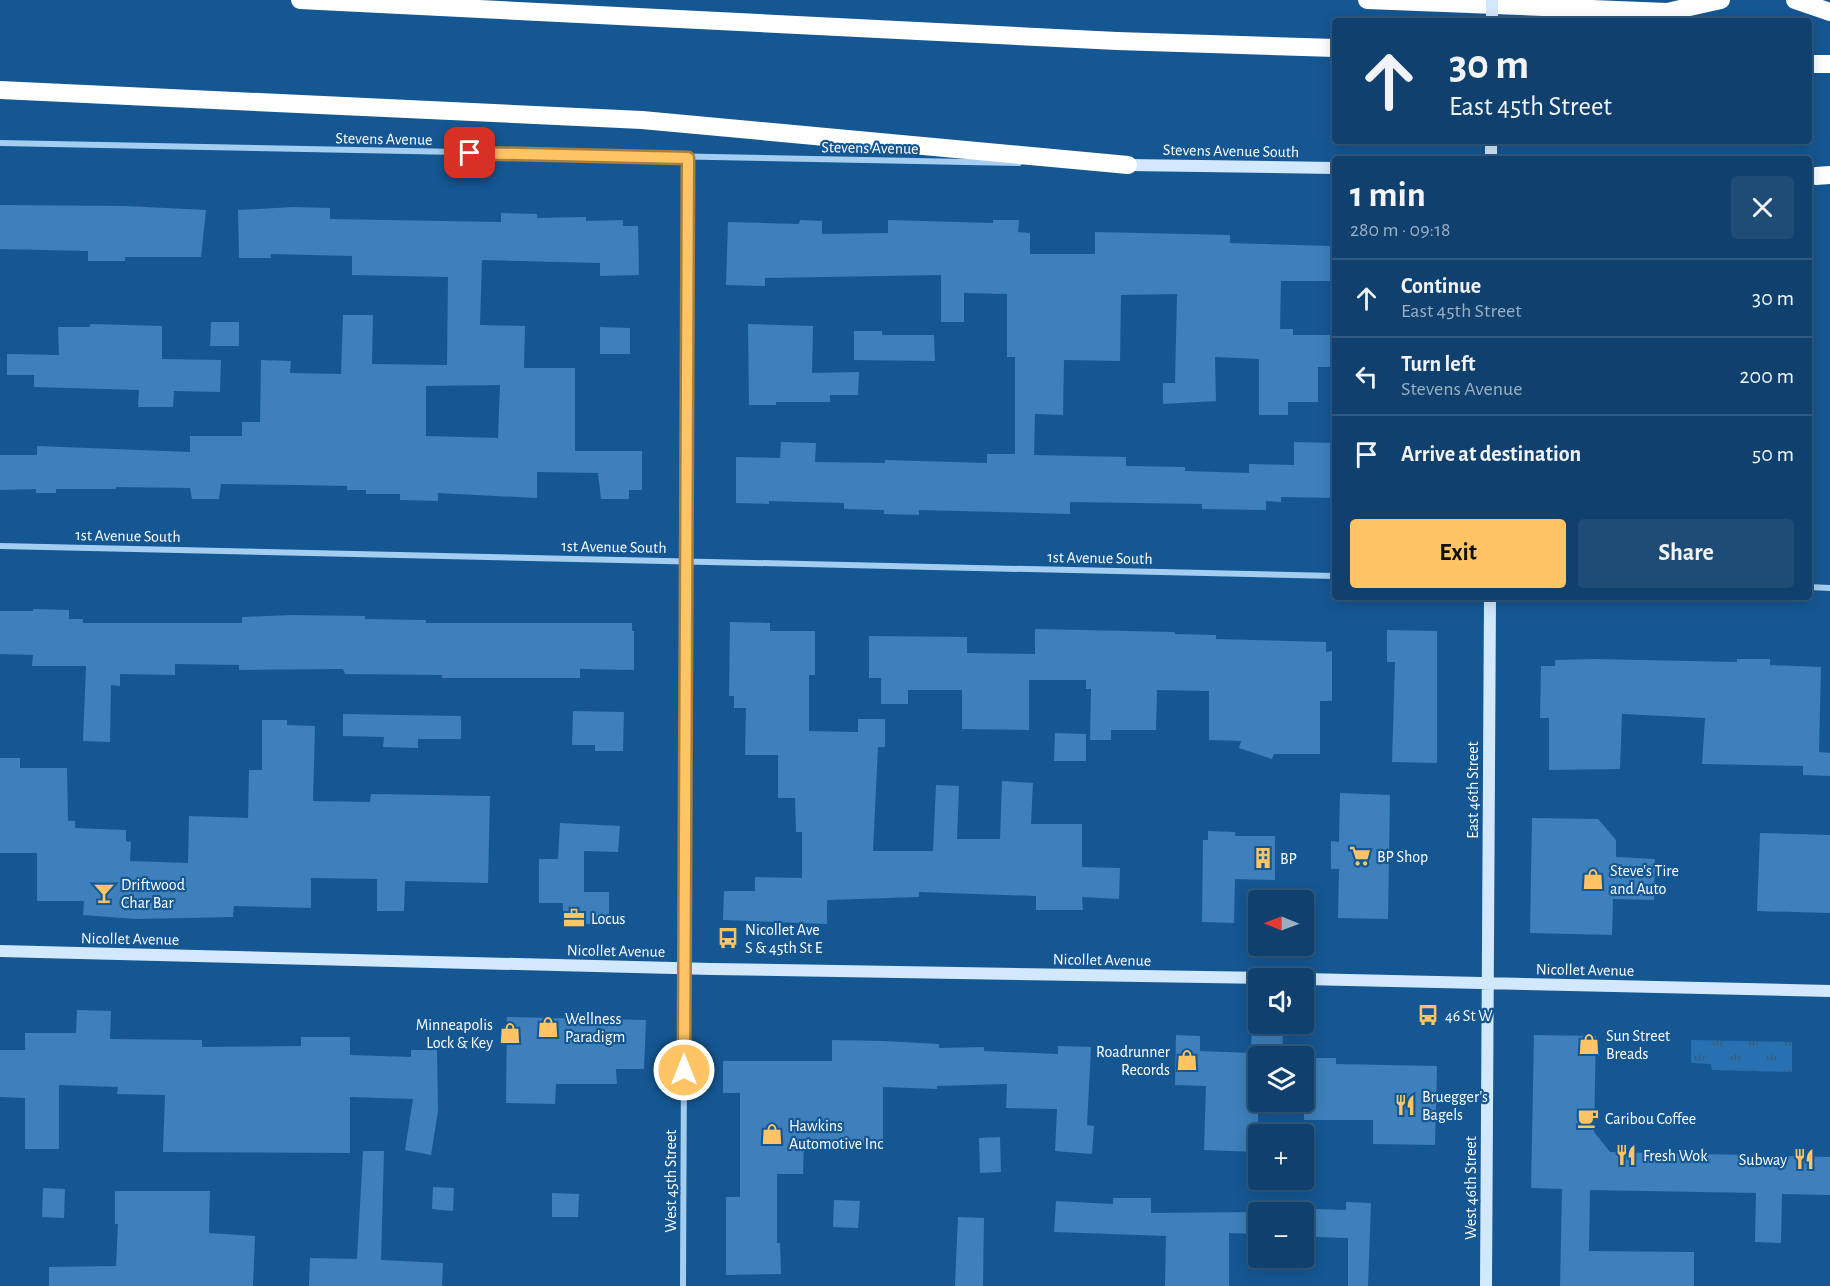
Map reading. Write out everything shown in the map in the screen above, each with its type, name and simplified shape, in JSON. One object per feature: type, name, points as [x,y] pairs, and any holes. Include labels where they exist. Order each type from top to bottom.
[{"type":"highway","points":[[300,0],[1070,39],[1332,48]]},
{"type":"highway","points":[[1368,0],[1667,12],[1721,0]]},
{"type":"highway","points":[[1795,0],[1830,12]]},
{"type":"highway","points":[[1812,64],[1830,64]]},
{"type":"highway","points":[[0,90],[642,120],[1128,165]]},
{"type":"main road","points":[[1492,0],[1492,18]]},
{"type":"main road","name":"Stevens Avenue South","points":[[1128,165],[1332,168]]},
{"type":"main road","name":"East 46th Street","points":[[1488,983],[1490,600]]},
{"type":"main road","name":"Nicollet Avenue","points":[[0,951],[684,968],[1248,978]]},
{"type":"main road","name":"Nicollet Avenue","points":[[1314,979],[1830,991]]},
{"type":"main road","name":"West 46th Street","points":[[1486,1286],[1488,983]]},
{"type":"street","name":"Stevens Avenue","points":[[0,143],[1128,165]]},
{"type":"street","name":"West 45th Street","points":[[683,1286],[688,158]]},
{"type":"street","name":"1st Avenue South","points":[[0,546],[1332,576]]},
{"type":"street","points":[[1812,587],[1830,588]]},
{"type":"green space","points":[[1691,1040],[1792,1042],[1792,1072],[1712,1070],[1711,1064],[1691,1063]]},
{"type":"building","points":[[0,205],[125,206],[206,210],[201,257],[125,257],[125,261],[88,261],[88,251],[0,249]]},
{"type":"building","points":[[293,207],[330,208],[330,219],[501,222],[501,213],[537,214],[537,218],[586,217],[586,221],[623,220],[623,226],[638,226],[639,275],[600,276],[600,263],[482,260],[480,325],[525,326],[524,368],[575,368],[575,451],[642,451],[642,490],[629,490],[629,499],[601,499],[598,473],[537,472],[537,498],[438,493],[438,501],[400,500],[400,494],[366,494],[366,490],[347,490],[347,486],[295,485],[221,484],[219,499],[192,499],[190,488],[56,489],[56,493],[36,493],[36,489],[0,490],[0,455],[37,455],[37,446],[190,452],[190,436],[242,436],[242,422],[260,422],[261,360],[291,361],[290,373],[341,374],[343,315],[373,315],[372,364],[447,365],[448,277],[352,275],[352,256],[271,254],[271,258],[239,258],[238,210]],"holes":[[[500,385],[498,438],[426,436],[426,386]]]},
{"type":"building","points":[[800,220],[822,221],[822,234],[888,233],[888,220],[993,223],[993,220],[1019,220],[1018,232],[1030,233],[1030,254],[1095,254],[1095,232],[1230,235],[1230,243],[1330,246],[1330,281],[1281,281],[1280,329],[1293,329],[1293,335],[1332,335],[1332,367],[1318,367],[1318,402],[1288,402],[1288,415],[1259,415],[1259,359],[1215,357],[1216,401],[1163,404],[1163,383],[1175,383],[1177,294],[1121,295],[1120,361],[1064,360],[1063,415],[1035,414],[1034,455],[1126,457],[1126,466],[1185,467],[1185,471],[1249,473],[1249,464],[1294,465],[1294,442],[1332,443],[1332,498],[1281,497],[1281,502],[1266,501],[1266,510],[1202,509],[1202,504],[1070,502],[1070,514],[919,510],[919,515],[884,514],[884,510],[844,509],[844,503],[769,501],[769,504],[736,503],[736,457],[780,458],[781,442],[816,443],[815,462],[885,463],[885,460],[987,463],[987,454],[1015,454],[1015,357],[1007,357],[1007,294],[964,293],[964,322],[941,322],[941,275],[765,278],[765,286],[726,285],[728,222],[799,224]]},
{"type":"building","points":[[211,322],[239,322],[239,346],[210,346]]},
{"type":"building","points":[[91,324],[162,326],[162,359],[221,360],[220,392],[174,391],[173,407],[138,407],[139,390],[34,387],[34,375],[7,375],[7,354],[59,355],[58,327],[89,327]]},
{"type":"building","points":[[748,324],[813,326],[812,373],[859,372],[858,395],[830,395],[830,402],[776,402],[776,405],[749,405]]},
{"type":"building","points":[[600,327],[630,328],[630,354],[600,354]]},
{"type":"building","points":[[854,331],[882,331],[882,335],[934,335],[935,361],[854,360]]},
{"type":"building","points":[[33,609],[69,610],[69,619],[83,619],[83,623],[242,623],[242,617],[292,615],[365,616],[365,619],[426,620],[426,623],[632,623],[634,670],[580,669],[580,678],[442,678],[442,675],[345,674],[343,669],[239,670],[239,665],[175,664],[175,675],[120,674],[120,686],[111,685],[110,742],[83,741],[86,666],[32,666],[33,655],[0,654],[0,611],[33,611]]},
{"type":"building","points":[[730,622],[770,623],[770,631],[815,631],[815,675],[809,675],[809,731],[858,732],[858,719],[885,719],[885,747],[878,747],[873,851],[933,851],[936,785],[959,786],[957,839],[1000,839],[1002,781],[1033,783],[1031,824],[1082,824],[1082,867],[1120,868],[1119,899],[1082,897],[1083,910],[1036,910],[1036,896],[919,892],[919,897],[827,900],[827,924],[723,920],[724,891],[755,891],[755,877],[802,878],[802,832],[796,832],[795,798],[778,798],[778,755],[745,755],[746,708],[734,708],[734,696],[729,696]]},
{"type":"building","points":[[1035,629],[1175,632],[1175,634],[1216,635],[1216,639],[1326,642],[1326,652],[1332,651],[1332,701],[1320,701],[1320,754],[1274,754],[1272,759],[1239,748],[1241,741],[1209,740],[1209,691],[1157,690],[1156,730],[1111,730],[1111,740],[1090,740],[1091,689],[1086,689],[1086,680],[1029,680],[1029,730],[962,729],[962,690],[908,690],[908,704],[881,704],[881,678],[869,678],[869,636],[967,637],[967,653],[1035,654]]},
{"type":"building","points":[[1387,630],[1437,631],[1437,763],[1392,762],[1395,662],[1387,662]]},
{"type":"building","points":[[1737,659],[1770,659],[1770,665],[1821,667],[1819,752],[1830,753],[1830,776],[1803,775],[1803,766],[1702,764],[1705,718],[1622,714],[1620,769],[1549,770],[1549,718],[1540,718],[1541,666],[1555,666],[1555,660],[1737,662]]},
{"type":"building","points":[[573,711],[624,712],[623,751],[595,751],[595,745],[572,745]]},
{"type":"building","points":[[343,714],[461,716],[461,739],[418,739],[418,748],[383,747],[384,737],[343,736]]},
{"type":"building","points":[[262,720],[287,720],[287,725],[315,726],[313,801],[370,802],[371,794],[490,796],[488,883],[405,881],[404,911],[377,911],[377,879],[311,878],[311,908],[234,906],[233,917],[136,919],[83,915],[84,901],[37,901],[37,853],[0,853],[0,758],[20,758],[20,768],[67,768],[68,821],[75,821],[75,828],[126,830],[126,841],[131,842],[130,861],[188,863],[189,816],[248,818],[249,770],[262,770]]},
{"type":"building","points":[[1055,733],[1086,734],[1086,761],[1054,761]]},
{"type":"building","points":[[1340,793],[1390,795],[1388,919],[1338,918],[1339,869],[1331,869],[1331,841],[1339,842]]},
{"type":"building","name":"Steve's Tire and Auto","points":[[1532,818],[1598,819],[1616,840],[1616,857],[1655,859],[1654,900],[1613,899],[1612,935],[1530,933]]},
{"type":"building","points":[[560,823],[620,826],[618,852],[584,851],[584,892],[609,892],[609,924],[563,924],[563,903],[539,903],[539,859],[558,859]]},
{"type":"building","points":[[1208,831],[1235,832],[1235,836],[1275,836],[1275,880],[1235,879],[1234,923],[1202,922],[1203,840],[1208,840]]},
{"type":"building","points":[[1760,833],[1830,835],[1830,913],[1757,911]]},
{"type":"building","points":[[77,1010],[111,1011],[110,1039],[202,1040],[202,1047],[301,1046],[301,1037],[350,1037],[350,1055],[411,1057],[411,1050],[437,1050],[438,1111],[431,1155],[405,1150],[413,1099],[350,1097],[350,1153],[163,1152],[165,1095],[117,1094],[118,1087],[59,1085],[59,1149],[25,1149],[25,1098],[0,1097],[0,1050],[25,1050],[25,1033],[76,1033]]},
{"type":"building","points":[[507,1017],[646,1020],[644,1069],[616,1069],[617,1084],[556,1084],[555,1104],[506,1103]]},
{"type":"building","points":[[1252,1034],[1283,1034],[1282,1046],[1251,1046]]},
{"type":"building","points":[[1176,1035],[1200,1036],[1200,1051],[1248,1053],[1248,1112],[1258,1112],[1258,1124],[1248,1124],[1248,1152],[1204,1150],[1206,1086],[1175,1085]]},
{"type":"building","points":[[1534,1035],[1596,1036],[1594,1132],[1610,1152],[1830,1157],[1830,1195],[1782,1194],[1781,1243],[1755,1242],[1756,1193],[1590,1190],[1589,1251],[1694,1252],[1694,1286],[1560,1286],[1562,1189],[1531,1188]]},
{"type":"building","points":[[832,1040],[939,1044],[939,1048],[984,1047],[984,1051],[1058,1054],[1058,1046],[1091,1047],[1087,1125],[1094,1126],[1092,1154],[1055,1151],[1057,1109],[1006,1108],[1007,1084],[937,1086],[937,1089],[883,1087],[883,1145],[804,1144],[803,1174],[777,1174],[777,1243],[780,1243],[781,1274],[726,1275],[726,1197],[740,1197],[740,1093],[723,1093],[723,1061],[832,1061]]},
{"type":"building","points":[[1314,1058],[1336,1058],[1336,1064],[1437,1066],[1435,1145],[1373,1144],[1373,1120],[1304,1120],[1304,1112],[1314,1112]]},
{"type":"building","points":[[1000,1137],[1001,1172],[980,1173],[979,1138]]},
{"type":"building","points":[[363,1151],[384,1151],[381,1260],[443,1263],[442,1286],[309,1286],[310,1258],[357,1259]]},
{"type":"building","points":[[433,1187],[454,1188],[453,1211],[432,1209]]},
{"type":"building","points":[[43,1188],[65,1189],[64,1218],[42,1217]]},
{"type":"building","points":[[115,1191],[210,1191],[209,1233],[255,1236],[253,1286],[49,1286],[49,1267],[116,1266],[118,1224],[115,1224]]},
{"type":"building","points":[[552,1193],[579,1194],[578,1217],[552,1217]]},
{"type":"building","points":[[1113,1198],[1151,1198],[1151,1213],[1248,1212],[1248,1234],[1229,1233],[1229,1286],[1165,1286],[1166,1236],[1054,1232],[1056,1201],[1113,1204]]},
{"type":"building","points":[[834,1200],[860,1201],[858,1228],[833,1227]]},
{"type":"building","points":[[1346,1202],[1371,1203],[1368,1286],[1348,1286],[1348,1238],[1315,1237],[1315,1209],[1346,1210]]},
{"type":"building","points":[[958,1217],[984,1218],[983,1286],[955,1286]]},
{"type":"place","name":"BP Shop","points":[[1360,856]]},
{"type":"place","name":"BP","points":[[1263,858]]},
{"type":"place","name":"Steve's Tire and Auto","points":[[1593,879]]},
{"type":"place","name":"Driftwood Char Bar","points":[[104,893]]},
{"type":"place","name":"Locus","points":[[574,918]]},
{"type":"place","name":"Nicollet Ave S & 45th St E","points":[[728,938]]},
{"type":"place","name":"46 St W","points":[[1428,1015]]},
{"type":"place","name":"Wellness Paradigm","points":[[548,1027]]},
{"type":"place","name":"Minneapolis Lock & Key","points":[[510,1033]]},
{"type":"place","name":"Sun Street Breads","points":[[1589,1044]]},
{"type":"place","name":"Roadrunner Records","points":[[1187,1060]]},
{"type":"place","name":"Bruegger's Bagels","points":[[1405,1105]]},
{"type":"place","name":"Caribou Coffee","points":[[1588,1118]]},
{"type":"place","name":"Hawkins Automotive Inc","points":[[772,1134]]},
{"type":"place","name":"Fresh Wok","points":[[1626,1155]]},
{"type":"place","name":"Subway","points":[[1804,1159]]},
{"type":"route","points":[[470,153],[688,158],[684,1070]]}]
